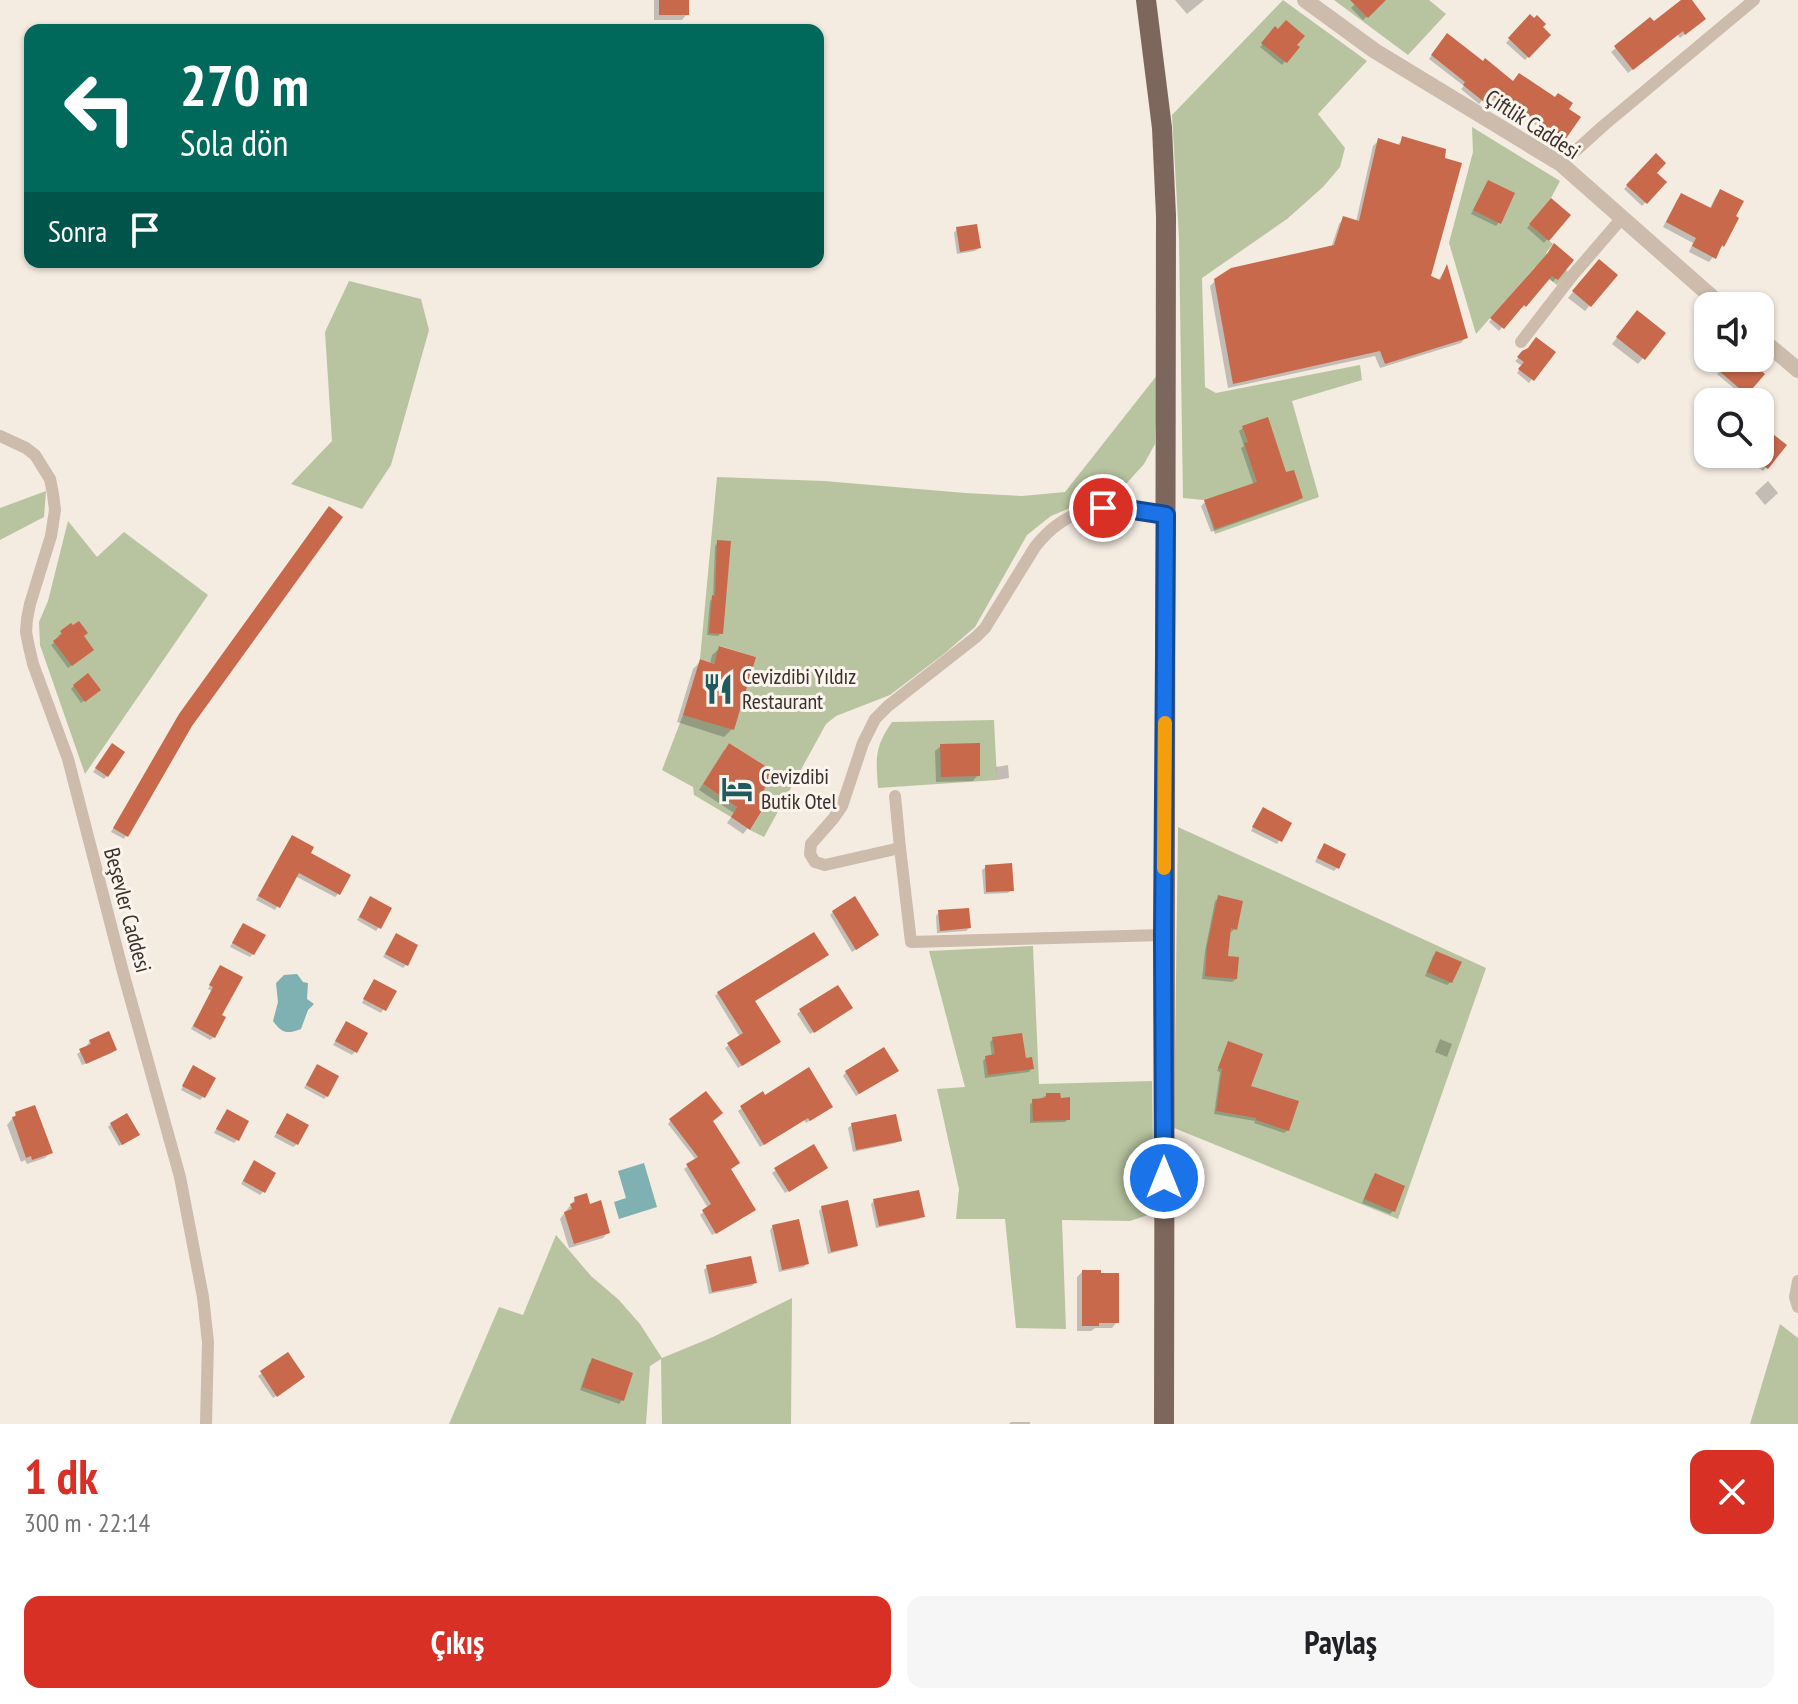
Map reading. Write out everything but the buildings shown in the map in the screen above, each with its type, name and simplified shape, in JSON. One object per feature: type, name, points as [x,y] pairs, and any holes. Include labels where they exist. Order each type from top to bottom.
[{"type":"main road","points":[[1146,0],[1162,128],[1166,216],[1164,1424]]},
{"type":"street","name":"Çiftlik Caddesi","points":[[1305,0],[1375,51],[1561,164],[1706,292]]},
{"type":"street","points":[[1561,164],[1754,0]]},
{"type":"street","points":[[1521,342],[1622,218]]},
{"type":"street","points":[[1774,350],[1798,370]]},
{"type":"street","name":"Beşevler Caddesi","points":[[0,436],[35,455],[50,479],[55,510],[51,536],[30,604],[26,632],[33,664],[68,759],[119,959],[180,1177],[203,1297],[208,1342],[206,1424]]},
{"type":"street","points":[[900,848],[825,865],[815,862],[810,854],[811,844],[842,806],[863,743],[875,719],[985,628],[1035,547],[1054,526],[1078,512],[1103,508],[1166,515]]},
{"type":"street","points":[[895,796],[911,942],[1163,935]]},
{"type":"street","points":[[1798,1281],[1795,1297],[1798,1307]]},
{"type":"green space","points":[[1283,0],[1367,61],[1318,114],[1345,148],[1340,167],[1287,219],[1202,278],[1205,387],[1216,393],[1360,365],[1362,380],[1292,401],[1319,497],[1215,534],[1204,500],[1183,498],[1179,238],[1172,115]]},
{"type":"green space","points":[[1334,0],[1429,0],[1446,14],[1408,55]]},
{"type":"green space","points":[[1472,127],[1560,181],[1551,198],[1529,224],[1553,244],[1546,253],[1568,272],[1557,285],[1535,267],[1476,334],[1449,243],[1473,152]]},
{"type":"green space","points":[[349,281],[421,299],[429,330],[391,465],[362,509],[291,484],[332,441],[325,332]]},
{"type":"green space","points":[[1158,374],[1155,444],[1144,464],[1125,485],[1051,516],[1027,535],[975,627],[945,653],[890,695],[836,716],[826,724],[764,837],[750,830],[770,799],[762,793],[775,772],[729,743],[703,784],[737,807],[731,817],[694,795],[693,787],[662,770],[683,715],[756,657],[720,646],[714,664],[700,659],[717,477],[824,481],[1022,496],[1065,492]]},
{"type":"green space","points":[[46,491],[44,517],[0,540],[0,508]]},
{"type":"green space","points":[[68,521],[97,557],[124,532],[208,595],[85,774],[40,645],[39,622],[48,601]]},
{"type":"green space","points":[[994,720],[997,780],[878,788],[878,754],[892,722]]},
{"type":"green space","points":[[1178,827],[1486,968],[1398,1219],[1174,1128]]},
{"type":"green space","points":[[1033,946],[1039,1084],[1152,1081],[1154,1213],[1130,1221],[1062,1220],[1066,1329],[1016,1328],[1005,1219],[956,1219],[959,1189],[937,1089],[965,1087],[929,951]]},
{"type":"green space","points":[[556,1235],[591,1276],[619,1300],[640,1324],[662,1358],[792,1298],[791,1424],[662,1424],[661,1359],[650,1366],[646,1424],[449,1424],[499,1307],[523,1315]]},
{"type":"green space","points":[[1780,1324],[1798,1338],[1798,1424],[1750,1424]]},
{"type":"water","points":[[297,974],[308,983],[307,999],[314,1004],[308,1010],[301,1029],[286,1032],[273,1021],[278,1002],[276,983],[284,975]]},
{"type":"water","points":[[644,1163],[657,1207],[619,1219],[614,1202],[626,1198],[618,1171]]},
{"type":"slow traffic","points":[[1164,868],[1165,723]]},
{"type":"place","name":"Cevizdibi Yıldız Restaurant","points":[[718,689]]},
{"type":"place","name":"Cevizdibi Butik Otel","points":[[737,789]]},
{"type":"route","points":[[1103,508],[1166,515],[1164,1178]]}]
